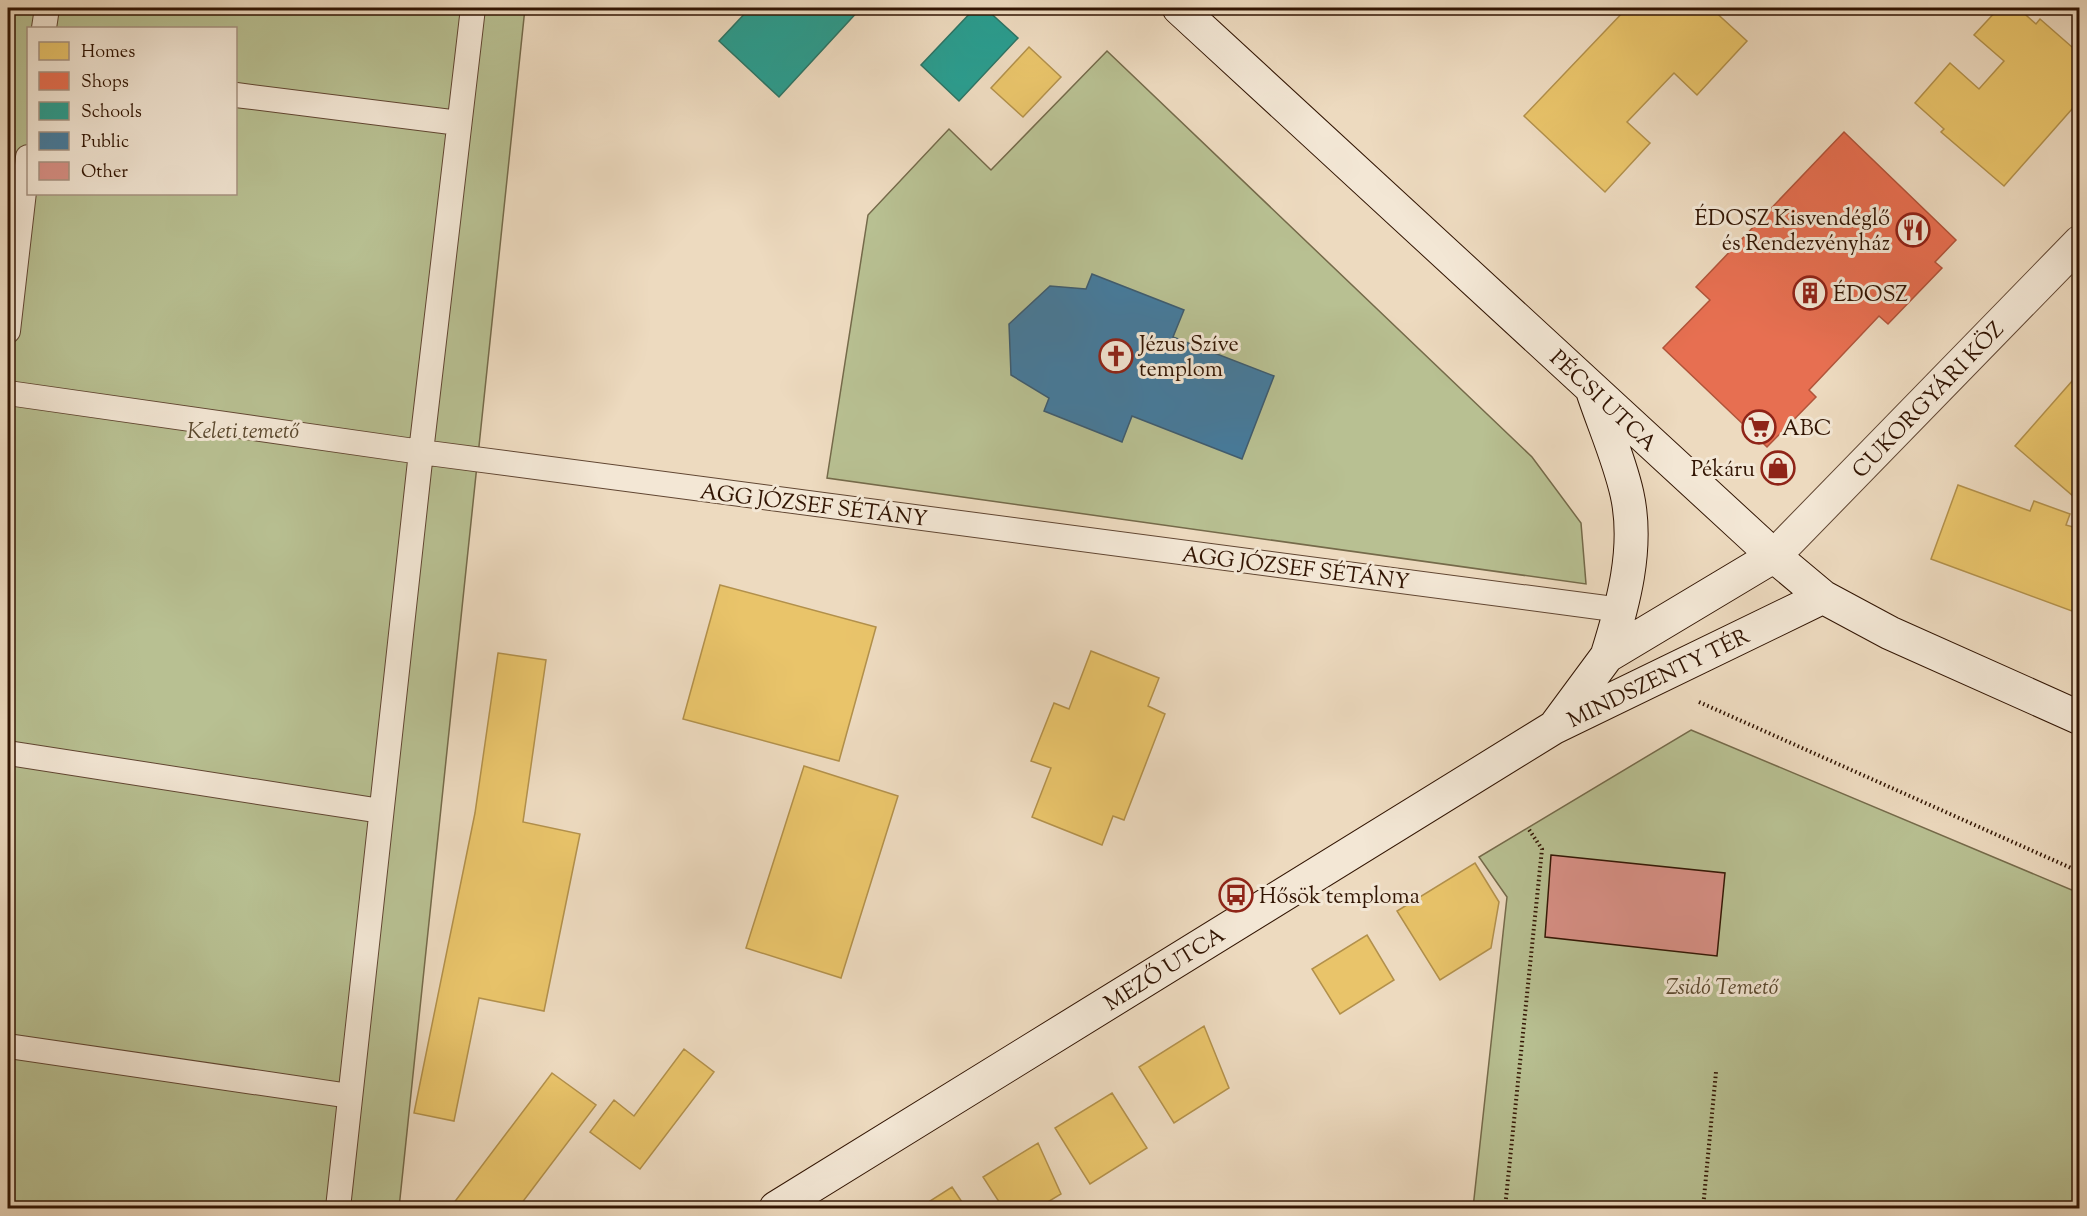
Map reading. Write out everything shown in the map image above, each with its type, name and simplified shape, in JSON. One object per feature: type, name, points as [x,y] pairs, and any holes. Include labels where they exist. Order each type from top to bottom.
[{"type":"street","name":"PÉCSI UTCA","points":[[1179,8],[1774,556],[1823,597],[1890,633],[2079,718]]},
{"type":"street","name":"CUKORGYÁRI KÖZ","points":[[1774,556],[2079,242]]},
{"type":"street","points":[[1591,387],[1627,495],[1631,551],[1621,610],[1607,656]]},
{"type":"street","name":"MINDSZENTY TÉR","points":[[1553,728],[1607,656],[1774,556]]},
{"type":"street","name":"MINDSZENTY TÉR","points":[[1553,728],[1823,597]]},
{"type":"street","name":"MEZŐ UTCA","points":[[776,1209],[1553,728]]},
{"type":"lane","points":[[44,27],[47,8]]},
{"type":"lane","points":[[338,1209],[421,452],[473,8]]},
{"type":"lane","points":[[237,95],[459,123]]},
{"type":"lane","points":[[8,330],[27,166]]},
{"type":"lane","name":"AGG JÓZSEF SÉTÁNY","points":[[8,393],[421,452],[1621,610]]},
{"type":"lane","points":[[8,753],[381,811]]},
{"type":"lane","points":[[8,1046],[350,1096]]},
{"type":"path","points":[[1651,681],[2079,872]]},
{"type":"path","points":[[1505,1209],[1542,849],[1528,828]]},
{"type":"path","points":[[1703,1209],[1716,1072]]},
{"type":"green space","name":"Keleti temető","points":[[8,8],[525,8],[399,1208],[8,1208]]},
{"type":"green space","points":[[1107,51],[1532,457],[1581,523],[1586,584],[827,478],[868,215],[949,129],[991,170]]},
{"type":"green space","name":"Zsidó Temető","points":[[1691,730],[2079,893],[2079,1208],[1473,1208],[1507,897],[1479,857]]},
{"type":"building: Homes","points":[[1627,8],[1711,8],[1747,41],[1697,95],[1674,73],[1627,122],[1650,143],[1605,192],[1524,116]]},
{"type":"building: Homes","points":[[1999,8],[2018,8],[2036,24],[2040,19],[2080,54],[2080,100],[2004,186],[1941,132],[1944,129],[1915,103],[1950,63],[1979,89],[2004,61],[1974,35]]},
{"type":"building: Homes","points":[[1029,47],[1061,77],[1023,117],[991,88]]},
{"type":"building: Homes","points":[[2080,372],[2080,502],[2015,446]]},
{"type":"building: Homes","points":[[1958,485],[2030,511],[2034,501],[2070,514],[2066,525],[2080,529],[2080,614],[1931,559]]},
{"type":"building: Homes","points":[[720,585],[876,627],[839,761],[683,719]]},
{"type":"building: Homes","points":[[1091,651],[1159,678],[1148,706],[1165,714],[1124,820],[1113,816],[1102,845],[1032,817],[1051,768],[1031,761],[1054,703],[1069,709]]},
{"type":"building: Homes","points":[[498,653],[546,660],[523,822],[580,834],[544,1011],[479,998],[454,1121],[414,1113],[475,813]]},
{"type":"building: Homes","points":[[804,766],[898,796],[841,978],[746,948]]},
{"type":"building: Homes","points":[[1475,863],[1499,902],[1491,948],[1440,980],[1397,911]]},
{"type":"building: Homes","points":[[1367,935],[1394,980],[1340,1014],[1312,969]]},
{"type":"building: Homes","points":[[1204,1026],[1229,1088],[1174,1123],[1139,1067]]},
{"type":"building: Homes","points":[[684,1049],[714,1072],[640,1169],[590,1132],[614,1100],[634,1116]]},
{"type":"building: Homes","points":[[552,1073],[596,1105],[518,1208],[450,1208]]},
{"type":"building: Homes","points":[[1112,1093],[1147,1148],[1090,1184],[1055,1128]]},
{"type":"building: Homes","points":[[1038,1143],[1061,1194],[1038,1208],[1003,1208],[983,1177]]},
{"type":"building: Homes","points":[[952,1187],[966,1208],[919,1208]]},
{"type":"building: Shops","name":"ÉDOSZ","points":[[1844,132],[1956,240],[1935,262],[1942,268],[1888,324],[1879,316],[1809,390],[1816,397],[1767,447],[1663,348],[1710,300],[1696,287]]},
{"type":"building: Schools","points":[[750,8],[861,8],[779,97],[719,41]]},
{"type":"building: Schools","points":[[975,8],[985,8],[1018,38],[959,101],[921,65]]},
{"type":"building: Public","name":"Jézus Szíve templom","points":[[1092,274],[1184,310],[1173,337],[1274,376],[1242,459],[1132,416],[1122,442],[1044,411],[1049,398],[1011,375],[1009,324],[1050,286],[1086,289]]},
{"type":"building: Other","points":[[1551,855],[1725,873],[1717,956],[1545,937]]},
{"type":"place","name":"ÉDOSZ Kisvendéglő és Rendezvényház","points":[[1913,230]]},
{"type":"place","name":"ÉDOSZ","points":[[1810,293]]},
{"type":"place","name":"Jézus Szíve templom","points":[[1116,356]]},
{"type":"place","name":"ABC","points":[[1759,427]]},
{"type":"place","name":"Pékáru","points":[[1778,468]]},
{"type":"place","name":"Hősök temploma","points":[[1236,895]]}]
